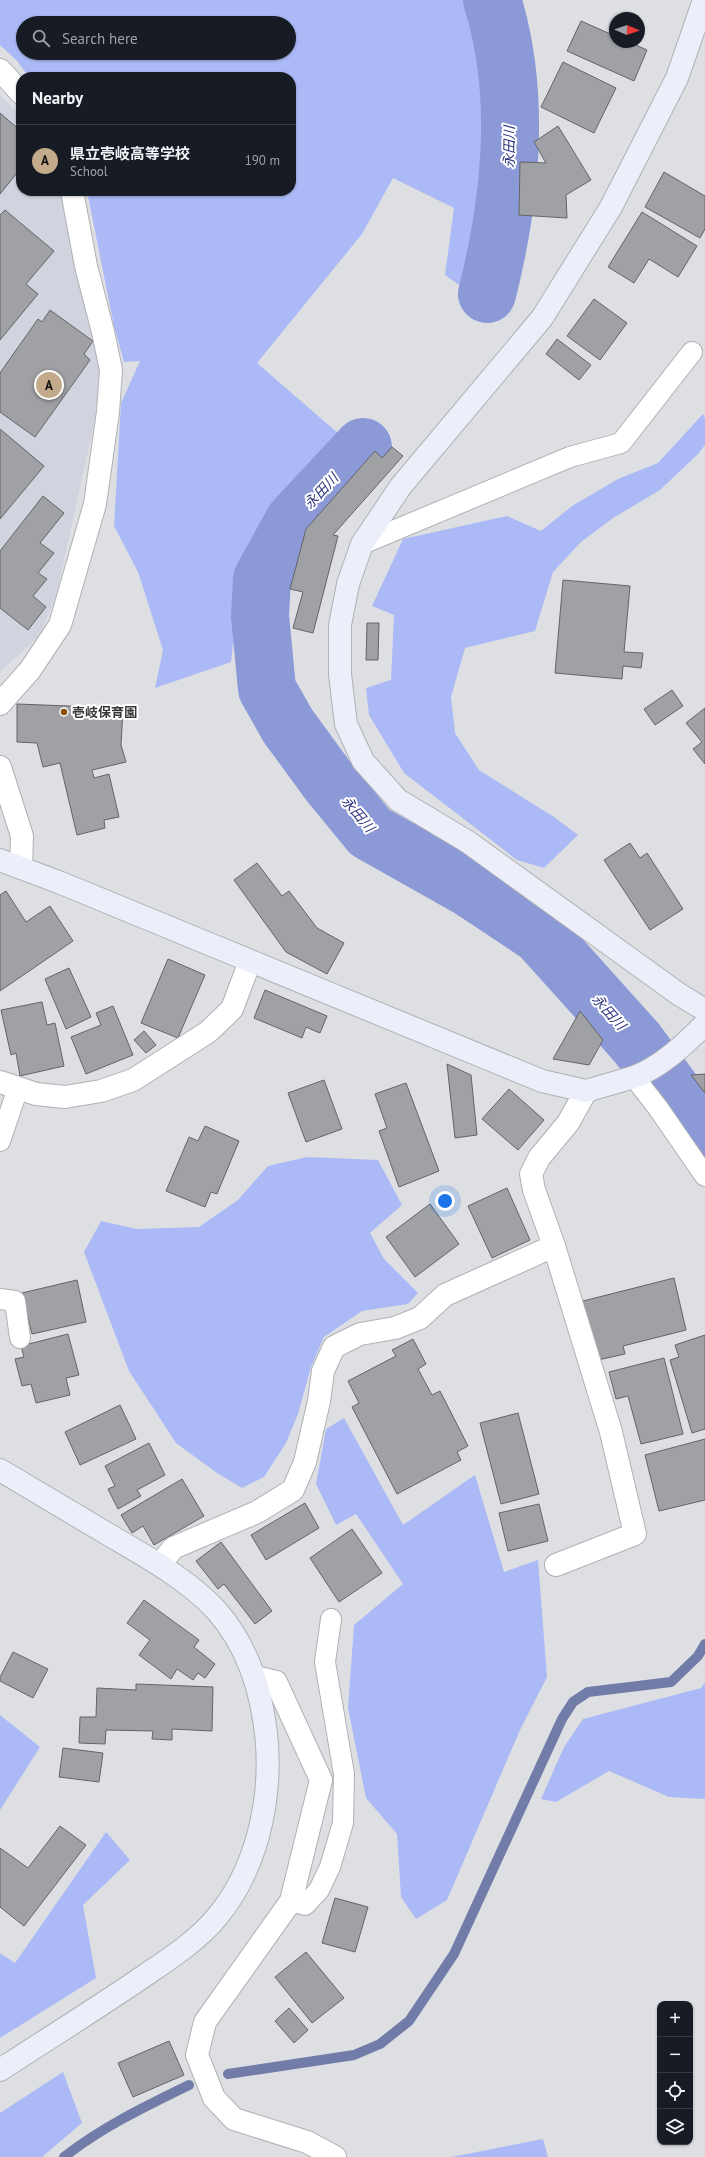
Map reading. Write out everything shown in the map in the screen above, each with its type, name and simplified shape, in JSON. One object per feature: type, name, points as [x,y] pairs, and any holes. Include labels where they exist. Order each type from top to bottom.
[{"type":"street","points":[[704,0],[677,78],[611,207],[546,311],[401,486],[362,544],[348,584],[340,625],[340,674],[346,724],[363,761],[398,800],[468,842],[673,990],[705,1010]]},
{"type":"street","points":[[0,70],[16,88]]},
{"type":"street","points":[[0,704],[30,670],[60,625],[95,504],[108,412],[111,370],[86,266],[73,196]]},
{"type":"street","points":[[0,767],[22,836],[21,867]]},
{"type":"street","points":[[0,860],[21,867],[542,1081],[586,1091],[638,1076],[674,1052],[705,1024]]},
{"type":"street","points":[[9,1085],[36,1094],[65,1097],[101,1091],[133,1080],[208,1032],[232,1009],[250,962]]},
{"type":"street","points":[[556,1565],[635,1534],[611,1432],[554,1246],[534,1190],[531,1174],[538,1158],[568,1123],[586,1091]]},
{"type":"street","points":[[160,1565],[172,1548],[258,1512],[293,1490],[304,1462],[319,1401],[323,1371],[334,1347],[360,1334],[395,1328],[420,1318],[445,1295],[554,1246]]},
{"type":"street","points":[[0,1470],[160,1565],[215,1609],[240,1642],[255,1677],[265,1722],[268,1764],[266,1802],[257,1840],[240,1883],[217,1917],[186,1946],[122,1992],[0,2070]]},
{"type":"street","points":[[255,1677],[276,1682],[321,1780],[291,1902],[205,2022],[198,2055],[214,2098],[234,2119],[307,2142],[335,2157]]},
{"type":"lane","points":[[362,544],[570,456],[621,443],[692,352]]},
{"type":"lane","points":[[638,1076],[705,1176]]},
{"type":"lane","points":[[0,1141],[9,1085]]},
{"type":"lane","points":[[0,1299],[15,1301],[20,1338]]},
{"type":"lane","points":[[291,1902],[305,1905],[319,1890],[330,1867],[343,1823],[344,1774],[324,1662],[331,1619]]},
{"type":"shaded area","points":[[0,0],[480,0],[489,25],[501,97],[492,213],[459,285],[445,275],[454,208],[393,178],[362,234],[257,363],[347,441],[252,559],[234,635],[231,662],[155,688],[163,650],[138,572],[114,526],[121,403],[140,361],[124,362],[114,326],[88,196],[296,196],[296,72],[25,72],[17,61],[0,45]]},
{"type":"shaded area","points":[[0,95],[16,111],[16,196],[62,196],[101,351],[95,419],[56,597],[39,636],[0,672]]},
{"type":"shaded area","points":[[703,414],[705,418],[705,445],[698,454],[660,490],[613,518],[581,542],[553,572],[535,631],[465,648],[451,697],[455,733],[479,770],[554,817],[578,835],[544,868],[517,860],[404,773],[369,715],[366,688],[391,680],[394,615],[372,606],[403,539],[507,516],[541,531],[572,506],[618,479],[658,463]]},
{"type":"shaded area","points":[[307,1157],[378,1160],[402,1205],[370,1233],[384,1259],[418,1293],[408,1304],[362,1311],[324,1337],[311,1367],[298,1414],[286,1443],[264,1477],[242,1488],[217,1473],[176,1443],[129,1371],[84,1252],[101,1221],[137,1229],[199,1227],[238,1200],[268,1166]]},
{"type":"shaded area","points":[[344,1418],[403,1525],[475,1475],[504,1572],[538,1560],[547,1677],[520,1730],[447,1900],[416,1919],[401,1897],[397,1834],[366,1798],[348,1708],[354,1625],[403,1584],[356,1514],[336,1525],[316,1484],[326,1429]]},
{"type":"shaded area","points":[[705,1682],[705,1799],[669,1797],[609,1771],[556,1802],[541,1799],[564,1747],[583,1719],[701,1688]]},
{"type":"shaded area","points":[[0,1715],[40,1747],[0,1810]]},
{"type":"shaded area","points":[[106,1832],[130,1860],[83,1905],[96,1978],[0,2038],[0,1953],[15,1963]]},
{"type":"shaded area","points":[[63,2072],[82,2123],[42,2157],[0,2157],[0,2113]]},
{"type":"shaded area","points":[[543,2139],[548,2157],[451,2157]]},
{"type":"building","points":[[581,21],[609,33],[609,48],[642,48],[647,50],[634,81],[567,51]]},
{"type":"building","points":[[563,62],[616,88],[594,133],[541,107]]},
{"type":"building","points":[[0,113],[16,127],[16,174],[0,194]]},
{"type":"building","points":[[558,126],[591,180],[566,195],[567,218],[519,215],[520,162],[546,163],[534,142]]},
{"type":"building","points":[[664,172],[705,196],[705,229],[700,238],[645,207]]},
{"type":"building","points":[[5,210],[54,251],[26,284],[38,294],[0,340],[0,215]]},
{"type":"building","points":[[642,212],[697,246],[678,277],[649,259],[634,283],[608,267]]},
{"type":"building","points":[[594,299],[627,323],[600,360],[567,336]]},
{"type":"building","points":[[50,310],[93,341],[84,354],[90,360],[35,437],[0,412],[0,373],[38,319],[42,322]]},
{"type":"building","points":[[557,339],[591,365],[579,380],[546,354]]},
{"type":"building","points":[[0,429],[44,466],[0,519]]},
{"type":"building","points":[[392,447],[403,456],[333,535],[338,536],[313,633],[293,628],[303,592],[290,589],[306,529],[375,451],[382,458]]},
{"type":"building","points":[[43,496],[64,513],[40,543],[54,553],[38,573],[47,579],[33,596],[46,607],[28,630],[0,608],[0,551]]},
{"type":"building","points":[[563,580],[630,586],[624,652],[643,653],[641,668],[623,666],[622,679],[555,673]]},
{"type":"building","points":[[367,623],[379,623],[378,660],[366,660]]},
{"type":"building","points":[[672,690],[683,706],[655,725],[644,709]]},
{"type":"building","points":[[17,704],[123,708],[121,745],[126,762],[92,770],[94,778],[109,774],[119,817],[104,820],[105,828],[77,835],[60,763],[43,767],[37,743],[17,742]]},
{"type":"building","points":[[705,708],[705,764],[693,749],[702,742],[686,723]]},
{"type":"building","points":[[630,843],[640,858],[647,853],[683,909],[650,930],[604,860]]},
{"type":"building","points":[[257,863],[282,896],[289,891],[317,928],[344,943],[327,974],[286,952],[234,880]]},
{"type":"building","points":[[6,891],[26,922],[50,906],[73,941],[0,991],[0,895]]},
{"type":"building","points":[[168,959],[205,975],[178,1038],[141,1023]]},
{"type":"building","points":[[69,968],[91,1017],[66,1029],[45,979]]},
{"type":"building","points":[[265,990],[327,1016],[320,1033],[306,1027],[302,1038],[254,1018]]},
{"type":"building","points":[[42,1002],[47,1025],[55,1023],[64,1066],[20,1076],[16,1053],[11,1055],[1,1010]]},
{"type":"building","points":[[113,1006],[133,1055],[86,1074],[71,1037],[101,1025],[96,1013]]},
{"type":"building","points":[[580,1011],[603,1040],[589,1065],[553,1059]]},
{"type":"building","points":[[144,1031],[156,1045],[146,1053],[134,1040]]},
{"type":"building","points":[[447,1064],[471,1075],[477,1135],[455,1138]]},
{"type":"building","points":[[705,1074],[705,1093],[691,1075]]},
{"type":"building","points":[[324,1080],[342,1129],[306,1142],[288,1093]]},
{"type":"building","points":[[406,1083],[439,1171],[399,1187],[379,1131],[387,1128],[375,1094]]},
{"type":"building","points":[[509,1089],[544,1120],[518,1150],[482,1119]]},
{"type":"building","points":[[205,1126],[239,1141],[217,1194],[211,1192],[205,1207],[166,1191],[189,1137],[198,1141]]},
{"type":"building","points":[[507,1188],[530,1240],[492,1258],[468,1206]]},
{"type":"building","points":[[430,1204],[459,1244],[415,1277],[386,1237]]},
{"type":"building","points":[[674,1278],[686,1330],[623,1346],[625,1354],[598,1360],[583,1301]]},
{"type":"building","points":[[77,1280],[86,1322],[32,1334],[22,1293]]},
{"type":"building","points":[[68,1334],[79,1375],[66,1378],[70,1395],[36,1403],[31,1384],[22,1386],[15,1359],[24,1357],[21,1346]]},
{"type":"building","points":[[705,1335],[705,1429],[692,1433],[670,1360],[679,1357],[675,1345]]},
{"type":"building","points":[[413,1339],[426,1364],[418,1369],[432,1395],[440,1391],[468,1446],[457,1452],[461,1460],[397,1494],[352,1407],[359,1403],[348,1381],[396,1356],[392,1350]]},
{"type":"building","points":[[664,1358],[683,1434],[641,1444],[628,1396],[616,1399],[609,1372]]},
{"type":"building","points":[[120,1405],[136,1439],[80,1465],[65,1432]]},
{"type":"building","points":[[518,1413],[539,1494],[501,1504],[480,1423]]},
{"type":"building","points":[[705,1439],[705,1500],[659,1511],[645,1455]]},
{"type":"building","points":[[149,1443],[165,1475],[137,1490],[141,1496],[118,1509],[108,1489],[115,1486],[105,1466]]},
{"type":"building","points":[[182,1479],[204,1516],[154,1545],[143,1526],[132,1533],[121,1515]]},
{"type":"building","points":[[305,1503],[319,1528],[266,1560],[251,1535]]},
{"type":"building","points":[[539,1504],[548,1541],[508,1551],[499,1513]]},
{"type":"building","points":[[352,1529],[382,1573],[339,1602],[310,1558]]},
{"type":"building","points":[[221,1542],[272,1611],[255,1624],[224,1584],[218,1589],[196,1561]]},
{"type":"building","points":[[144,1600],[199,1640],[194,1647],[215,1664],[205,1678],[198,1673],[193,1680],[177,1669],[171,1679],[139,1655],[150,1640],[127,1623]]},
{"type":"building","points":[[13,1652],[48,1669],[33,1698],[0,1681],[0,1677]]},
{"type":"building","points":[[136,1684],[213,1687],[212,1731],[172,1729],[172,1740],[152,1739],[153,1731],[106,1730],[105,1744],[79,1743],[80,1717],[96,1717],[97,1688],[136,1690]]},
{"type":"building","points":[[63,1748],[103,1753],[99,1782],[59,1777]]},
{"type":"building","points":[[60,1826],[86,1845],[24,1926],[0,1907],[0,1848],[28,1868]]},
{"type":"building","points":[[335,1898],[368,1907],[355,1952],[322,1943]]},
{"type":"building","points":[[306,1952],[344,1998],[312,2023],[275,1977]]},
{"type":"building","points":[[289,2008],[308,2030],[294,2043],[275,2021]]},
{"type":"building","points":[[169,2041],[184,2075],[133,2097],[118,2063]]},
{"type":"waterway","name":"永田川","points":[[487,294],[502,221],[510,147],[510,110],[507,73],[501,36],[492,0]]},
{"type":"waterway","name":"永田川","points":[[363,447],[294,521],[262,579],[260,616],[267,689],[288,726],[329,782],[370,832],[471,889],[540,935],[637,1043],[705,1136]]},
{"type":"waterway","points":[[228,2074],[354,2055],[380,2044],[409,2021],[454,1954],[562,1719],[573,1702],[588,1692],[671,1682],[698,1656],[705,1644]]},
{"type":"waterway","points":[[64,2157],[109,2127],[189,2085]]},
{"type":"place","name":"県立壱岐高等学校","points":[[49,385]]},
{"type":"place","name":"壱岐保育園","points":[[64,712]]}]
